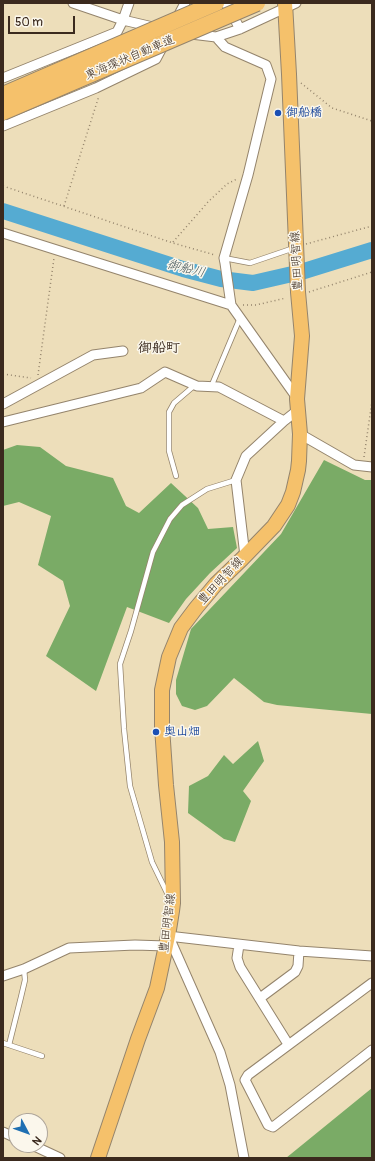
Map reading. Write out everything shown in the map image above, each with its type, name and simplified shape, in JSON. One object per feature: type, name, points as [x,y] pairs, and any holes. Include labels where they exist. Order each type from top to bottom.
[{"type":"highway","name":"東海環状自動車道","points":[[3,95],[216,3]]},
{"type":"highway","name":"東海環状自動車道","points":[[3,112],[258,3]]},
{"type":"main road","name":"豊田明智線","points":[[98,1158],[157,988],[167,941],[173,902],[172,842],[162,727],[162,690],[169,657],[182,628],[196,608],[216,584],[274,526],[288,505],[293,492],[298,470],[300,434],[298,405],[302,336],[298,292],[289,74],[289,5]]},
{"type":"street","points":[[73,3],[124,20],[170,32],[216,37],[240,29],[289,5]]},
{"type":"street","points":[[3,78],[117,32],[124,20],[129,3]]},
{"type":"street","points":[[3,126],[96,88],[156,59],[185,3]]},
{"type":"street","points":[[226,3],[240,29]]},
{"type":"street","points":[[216,37],[225,47],[266,65],[271,79],[248,175],[224,260],[231,305],[298,405],[284,422],[246,456],[236,480],[245,556]]},
{"type":"street","points":[[79,47],[96,88]]},
{"type":"street","points":[[3,233],[231,305]]},
{"type":"street","points":[[3,404],[42,380],[93,355],[123,351]]},
{"type":"street","points":[[3,422],[140,388],[165,372],[195,385],[219,387],[284,422]]},
{"type":"street","points":[[300,434],[354,465],[367,467]]},
{"type":"street","points":[[167,941],[220,1052],[230,1085],[244,1158]]},
{"type":"street","points":[[3,976],[24,969],[69,948],[135,945],[167,941],[240,945],[372,956]]},
{"type":"street","points":[[240,945],[238,958],[240,967],[288,1044]]},
{"type":"street","points":[[260,998],[295,972],[298,966],[299,951]]},
{"type":"street","points":[[372,982],[288,1044],[248,1075],[245,1080],[268,1125],[273,1127],[372,1050]]},
{"type":"street","points":[[48,1152],[60,1158]]},
{"type":"lane","points":[[224,260],[250,263],[296,247]]},
{"type":"lane","points":[[211,387],[240,318]]},
{"type":"lane","points":[[176,476],[169,451],[168,412],[174,403],[195,385]]},
{"type":"lane","points":[[173,902],[166,892],[152,862],[130,786],[124,729],[120,664],[131,631],[153,552],[170,520],[182,504],[207,489],[236,480]]},
{"type":"lane","points":[[9,1045],[25,980],[24,969]]},
{"type":"lane","points":[[3,1043],[42,1056]]},
{"type":"path","points":[[289,74],[332,108],[372,121]]},
{"type":"path","points":[[64,206],[98,99],[96,88]]},
{"type":"path","points":[[173,243],[208,202],[227,184],[248,175]]},
{"type":"path","points":[[3,186],[224,260]]},
{"type":"path","points":[[296,247],[372,226]]},
{"type":"path","points":[[3,374],[42,380],[55,250]]},
{"type":"path","points":[[367,467],[372,401]]},
{"type":"green space","points":[[17,445],[40,447],[66,466],[113,478],[126,506],[139,513],[171,483],[198,508],[208,529],[233,527],[237,548],[210,573],[186,599],[169,623],[127,607],[96,691],[46,656],[70,606],[63,581],[38,565],[51,516],[19,502],[3,506],[3,450]]},
{"type":"green space","points":[[324,460],[365,480],[372,480],[372,714],[277,705],[264,702],[234,678],[207,706],[195,710],[182,706],[176,694],[176,680],[191,629],[281,534]]},
{"type":"green space","points":[[258,741],[264,761],[243,791],[251,801],[235,842],[224,839],[188,813],[189,786],[208,776],[224,755],[233,764]]},
{"type":"green space","points":[[372,1088],[372,1158],[286,1158]]},
{"type":"waterway","name":"御船川","points":[[3,211],[183,269],[221,279],[253,283],[301,272],[372,250]]},
{"type":"place","name":"御船橋","points":[[278,113]]},
{"type":"place","name":"奥山畑","points":[[156,732]]},
{"type":"district","name":"御船町","points":[[159,348]]}]
